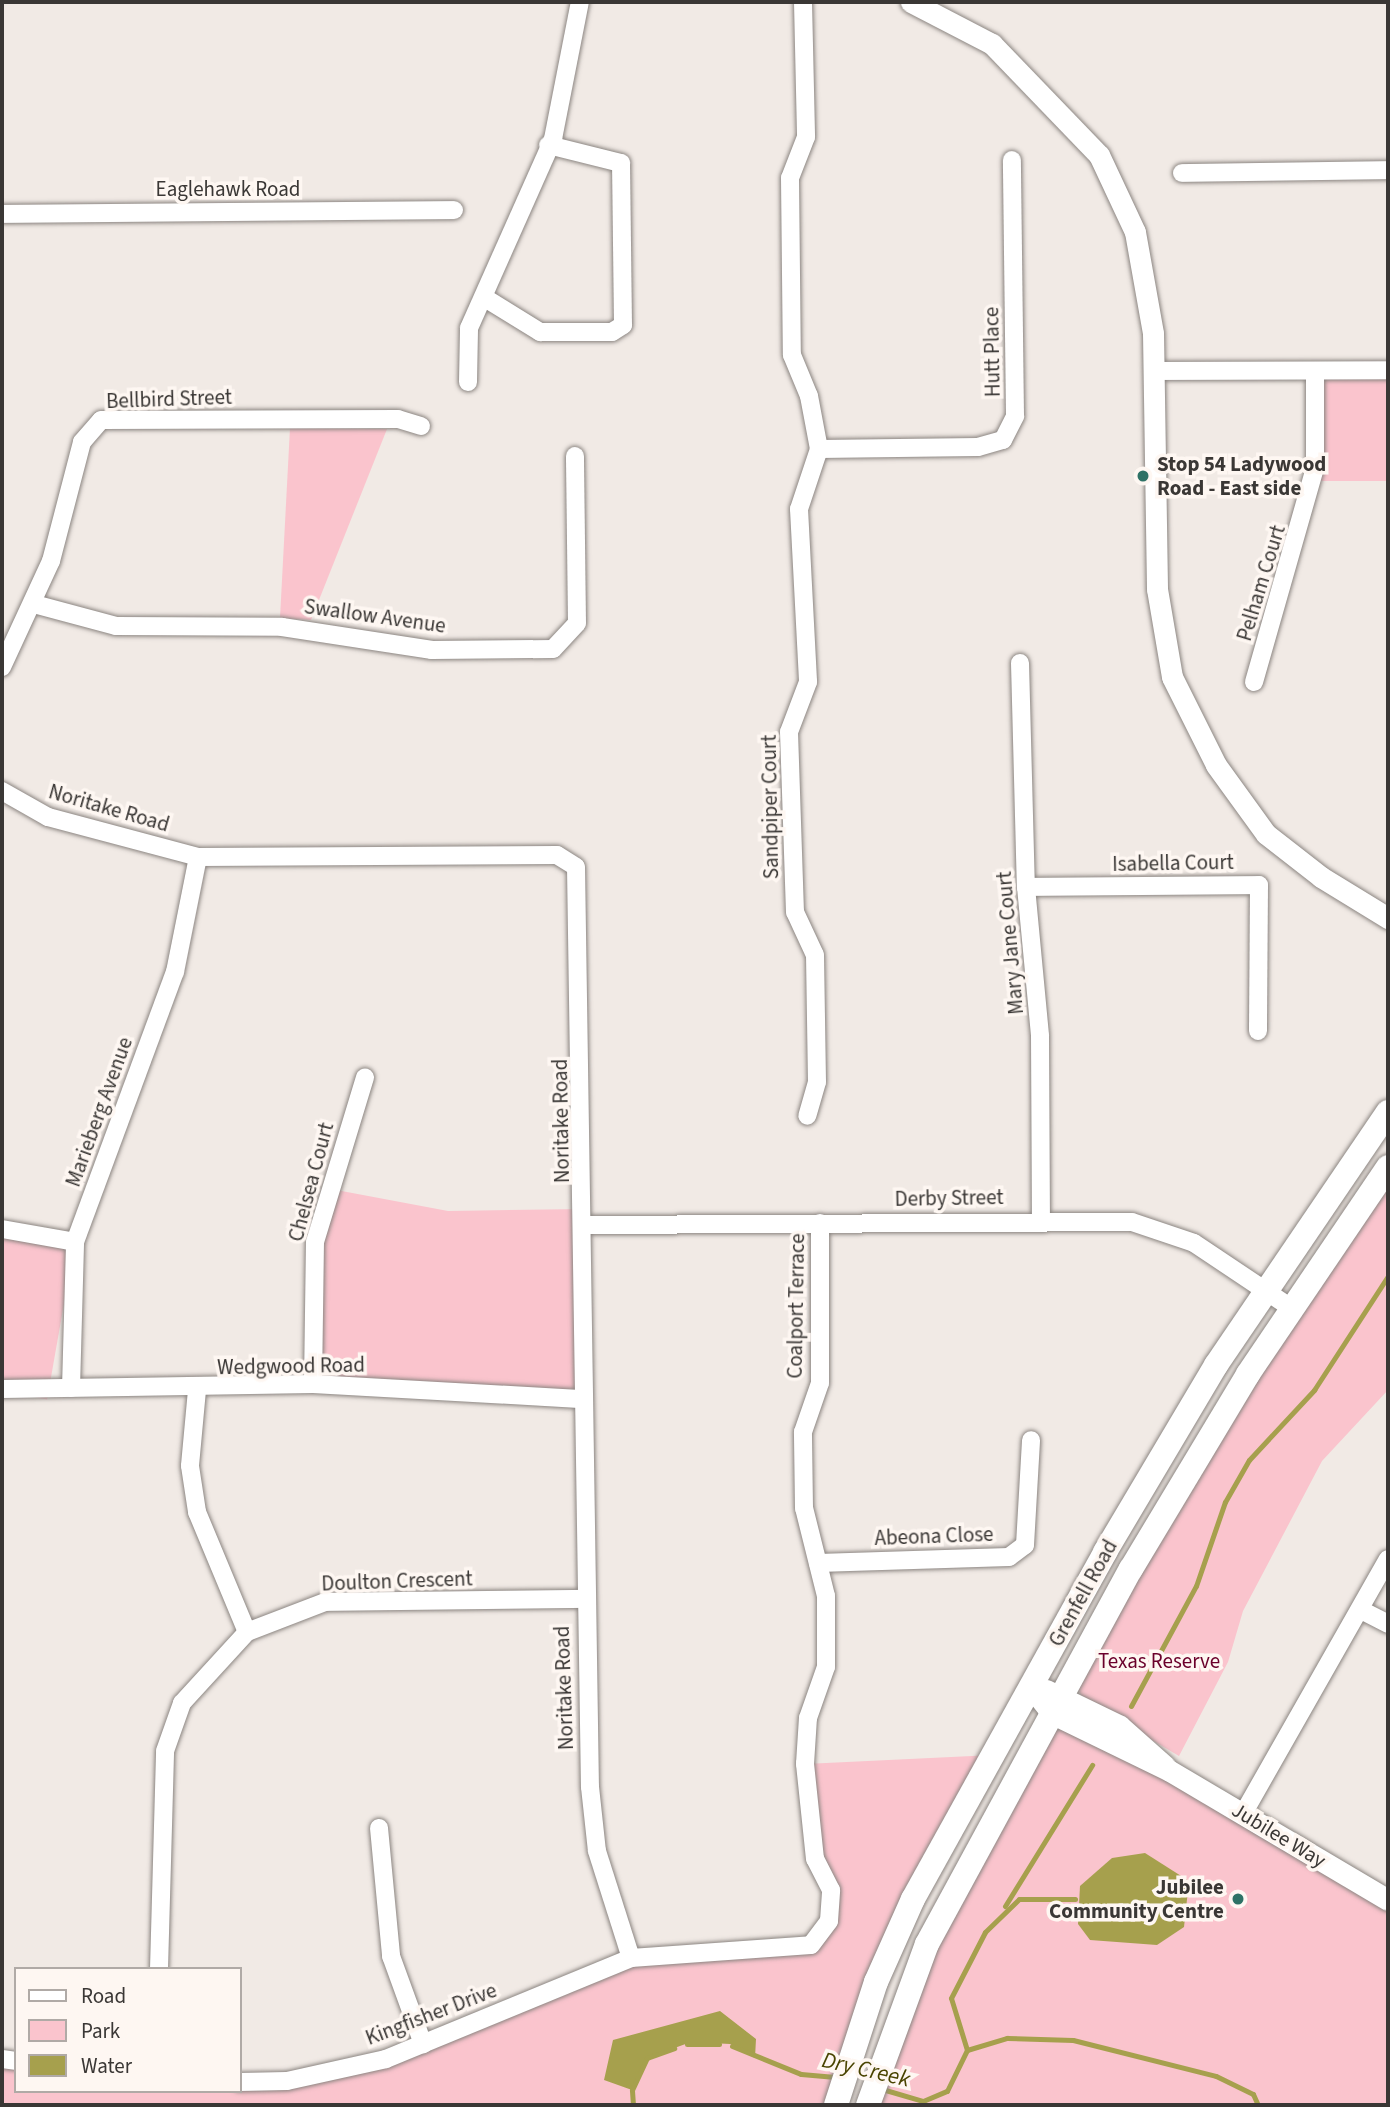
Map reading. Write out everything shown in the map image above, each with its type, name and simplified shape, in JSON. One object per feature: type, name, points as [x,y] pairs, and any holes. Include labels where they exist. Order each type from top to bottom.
[{"type":"main road","name":"Grenfell Road","points":[[836,2105],[853,2047],[913,1899],[1147,1479],[1265,1290],[1388,1112]]},
{"type":"main road","name":"Grenfell Road","points":[[868,2105],[879,2067],[927,1944],[1057,1704],[1291,1308],[1388,1167]]},
{"type":"street","points":[[468,382],[469,328],[485,298],[548,145],[580,2]]},
{"type":"street","name":"Sandpiper Court","points":[[803,2],[806,137],[790,178],[792,355],[809,396],[819,449],[799,509],[808,682],[789,733],[795,912],[815,955],[817,1082],[807,1116]]},
{"type":"street","points":[[911,2],[992,44],[1099,155],[1135,232],[1156,371],[1157,589],[1172,677],[1216,765],[1266,834],[1321,877],[1388,918]]},
{"type":"street","points":[[485,298],[540,332],[612,332],[623,325],[621,163],[548,145]]},
{"type":"street","name":"Hutt Place","points":[[819,449],[978,447],[1003,440],[1016,416],[1013,160]]},
{"type":"street","points":[[1182,173],[1388,170]]},
{"type":"street","name":"Eaglehawk Road","points":[[2,214],[454,210]]},
{"type":"street","points":[[1156,371],[1388,370]]},
{"type":"street","name":"Pelham Court","points":[[1254,682],[1315,467],[1315,372]]},
{"type":"street","name":"Bellbird Street","points":[[2,667],[34,604],[82,442],[102,420],[398,419],[421,426]]},
{"type":"street","name":"Swallow Avenue","points":[[34,604],[117,626],[282,627],[432,650],[553,649],[577,623],[575,456]]},
{"type":"street","name":"Mary Jane Court","points":[[1020,663],[1026,887],[1040,1036],[1041,1219]]},
{"type":"street","name":"Noritake Road","points":[[2,791],[48,817],[198,857],[557,855],[576,867],[585,1225],[580,1399],[584,1599],[597,1851],[631,1958]]},
{"type":"street","name":"Marieberg Avenue","points":[[71,1388],[75,1242],[175,972],[198,857]]},
{"type":"street","name":"Isabella Court","points":[[1026,887],[1259,885],[1258,1031]]},
{"type":"street","name":"Chelsea Court","points":[[313,1384],[315,1242],[365,1077]]},
{"type":"street","name":"Derby Street","points":[[585,1225],[1096,1219],[1160,1230],[1194,1243],[1291,1308]]},
{"type":"street","name":"Coalport Terrace","points":[[631,1958],[694,1950],[774,1952],[811,1945],[829,1921],[831,1891],[815,1859],[806,1787],[808,1718],[826,1667],[826,1595],[804,1508],[803,1432],[820,1383],[820,1223]]},
{"type":"street","points":[[2,1229],[75,1242]]},
{"type":"street","name":"Wedgwood Road","points":[[2,1389],[197,1390],[313,1384],[580,1399]]},
{"type":"street","points":[[197,1390],[190,1466],[197,1512],[247,1632]]},
{"type":"street","name":"Abeona Close","points":[[818,1563],[1009,1557],[1025,1545],[1031,1440]]},
{"type":"street","points":[[1242,1814],[1388,1559]]},
{"type":"street","name":"Doulton Crescent","points":[[159,1967],[165,1751],[182,1703],[247,1632],[325,1602],[584,1599]]},
{"type":"street","points":[[1361,1610],[1388,1625]]},
{"type":"street","name":"Jubilee Way","points":[[1031,1687],[1057,1704],[1140,1740],[1170,1770],[1388,1900]]},
{"type":"street","points":[[379,1828],[391,1956],[423,2044]]},
{"type":"street","name":"Kingfisher Drive","points":[[242,2082],[287,2081],[423,2044],[631,1958]]},
{"type":"green space","points":[[1315,370],[1388,370],[1388,481],[1315,481]]},
{"type":"green space","points":[[290,428],[387,429],[311,620],[280,618]]},
{"type":"green space","name":"Texas Reserve","points":[[1388,1183],[1388,1390],[1322,1461],[1243,1611],[1228,1662],[1179,1756],[1082,1699],[1076,1681],[1298,1314]]},
{"type":"green space","points":[[331,1189],[448,1211],[585,1209],[580,1399],[313,1384],[315,1242]]},
{"type":"green space","points":[[2,1229],[75,1242],[47,1399],[2,1391]]},
{"type":"green space","points":[[1051,1713],[1388,1900],[1388,2105],[869,2105],[883,2055]]},
{"type":"green space","points":[[993,1755],[960,1814],[836,2105],[2,2105],[2,2059],[14,2061],[14,2093],[242,2093],[242,2082],[423,2044],[631,1958],[811,1945],[829,1921],[805,1764]]},
{"type":"water","points":[[1145,1853],[1189,1881],[1184,1927],[1157,1945],[1090,1940],[1078,1924],[1080,1886],[1112,1858]]},
{"type":"water","points":[[720,2011],[756,2039],[755,2058],[730,2044],[691,2042],[647,2058],[632,2090],[604,2080],[613,2040]]},
{"type":"waterway","points":[[1131,1706],[1196,1586],[1225,1502],[1249,1460],[1314,1390],[1388,1276]]},
{"type":"waterway","points":[[1005,1906],[1092,1765]]},
{"type":"waterway","points":[[967,2050],[951,1998],[985,1932],[1019,1899],[1075,1899]]},
{"type":"waterway","name":"Dry Creek","points":[[882,2089],[923,2101],[947,2091],[967,2050],[1007,2038],[1073,2040],[1216,2076],[1253,2094],[1258,2105]]},
{"type":"waterway","name":"Dry Creek","points":[[687,2044],[719,2044]]},
{"type":"waterway","name":"Dry Creek","points":[[732,2046],[801,2074],[838,2077]]},
{"type":"waterway","name":"Dry Creek","points":[[633,2105],[632,2090],[647,2058],[674,2048]]},
{"type":"place","name":"Stop 54 Ladywood Road - East side","points":[[1143,476]]},
{"type":"place","name":"Jubilee Community Centre","points":[[1238,1899]]}]
